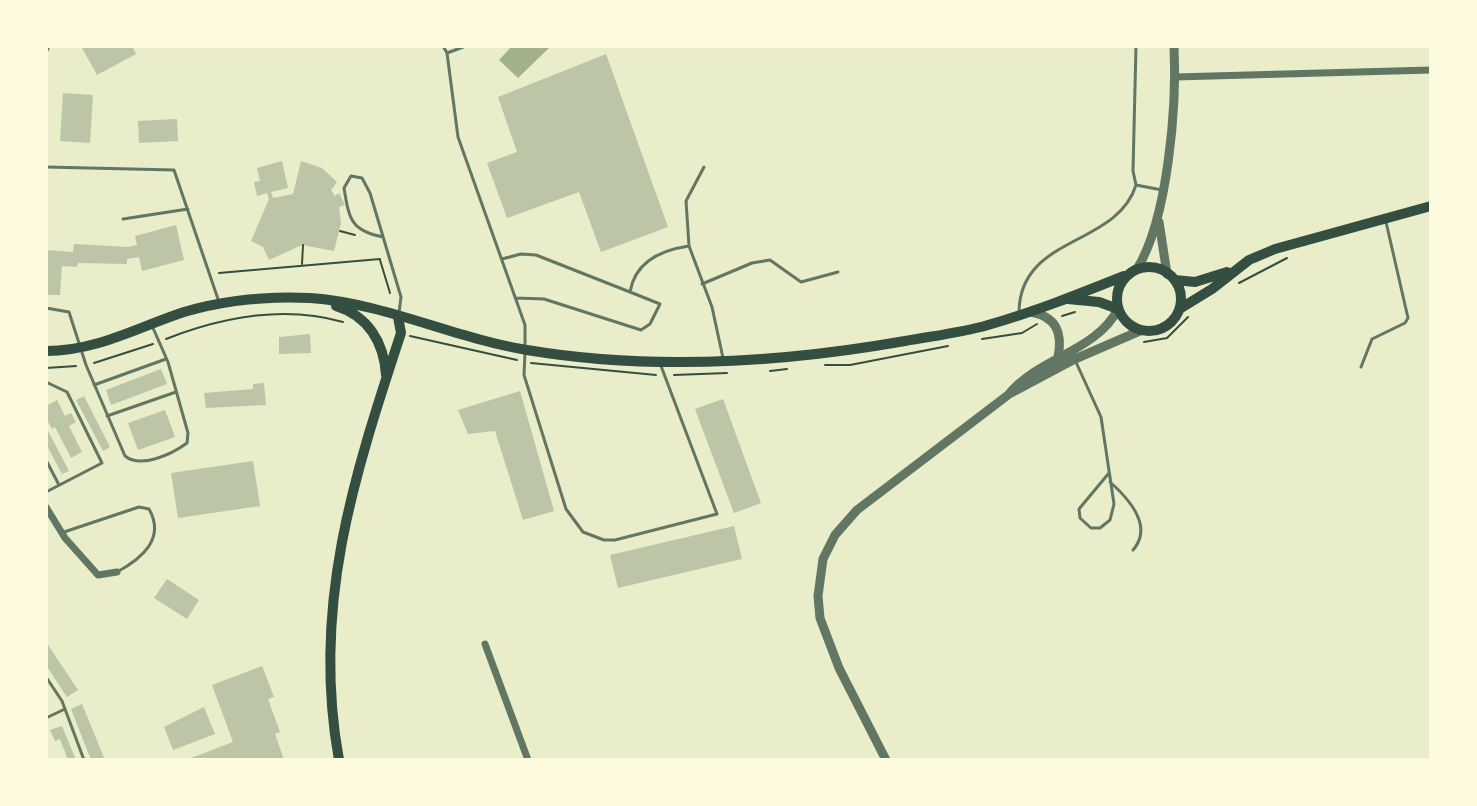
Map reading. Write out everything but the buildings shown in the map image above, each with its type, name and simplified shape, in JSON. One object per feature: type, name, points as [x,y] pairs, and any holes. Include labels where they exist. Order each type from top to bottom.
[{"type":"main road","points":[[1171,277],[1195,282],[1237,268],[1275,249],[1431,206]]},
{"type":"main road","points":[[46,351],[79,348],[220,303],[262,298],[311,298],[525,350],[660,362],[724,362],[842,352],[985,326],[1066,299],[1137,269],[1160,268],[1171,277],[1182,298],[1181,308]]},
{"type":"main road","points":[[1124,276],[1117,285],[1118,309],[1122,317],[1142,330],[1151,331],[1170,324],[1181,308],[1212,289],[1237,268]]},
{"type":"main road","points":[[311,298],[343,308],[374,333],[385,365],[382,392]]},
{"type":"main road","points":[[1066,299],[1099,302],[1118,309]]},
{"type":"main road","points":[[339,760],[330,671],[335,573],[351,493],[401,333],[398,317]]},
{"type":"street","points":[[1137,269],[1150,249],[1159,220],[1175,77],[1174,46]]},
{"type":"street","points":[[1175,77],[1431,70]]},
{"type":"street","points":[[1159,220],[1171,277]]},
{"type":"street","points":[[886,760],[839,668],[820,618],[818,596],[823,559],[835,535],[857,510],[1008,395],[1109,328],[1118,309]]},
{"type":"street","points":[[1031,312],[1047,315],[1056,325],[1061,339],[1058,357]]},
{"type":"street","points":[[1008,395],[1020,381],[1058,357],[1142,330]]},
{"type":"street","points":[[46,507],[62,532],[98,575],[117,572]]},
{"type":"street","points":[[485,644],[528,760]]},
{"type":"lane","points":[[46,53],[49,46]]},
{"type":"lane","points":[[443,46],[447,53],[458,137],[525,325],[524,375],[566,509],[583,532],[604,540],[717,514],[660,362]]},
{"type":"lane","points":[[447,53],[466,46]]},
{"type":"lane","points":[[1019,316],[1019,289],[1028,271],[1124,210],[1136,185],[1133,171],[1136,46]]},
{"type":"lane","points":[[46,167],[174,170],[220,303]]},
{"type":"lane","points":[[704,167],[686,201],[689,246],[712,307],[724,362]]},
{"type":"lane","points":[[383,237],[360,231],[354,225],[344,188],[351,176],[366,183],[389,256],[401,297],[398,317]]},
{"type":"lane","points":[[1136,185],[1162,190]]},
{"type":"lane","points":[[123,219],[188,209]]},
{"type":"lane","points":[[1361,367],[1372,339],[1405,323],[1408,318],[1385,218]]},
{"type":"lane","points":[[630,292],[638,269],[648,260],[689,246]]},
{"type":"lane","points":[[502,259],[521,254],[536,255],[660,304],[650,324],[641,330],[544,299],[516,298]]},
{"type":"lane","points":[[702,284],[752,263],[770,260],[801,282],[838,272]]},
{"type":"lane","points":[[46,308],[69,312],[79,348],[125,456],[141,463],[187,443],[188,433],[166,359],[152,325]]},
{"type":"lane","points":[[1072,354],[1101,417],[1109,473],[1114,513],[1106,525],[1091,528],[1080,518],[1079,509],[1109,473]]},
{"type":"lane","points":[[94,385],[166,359]]},
{"type":"lane","points":[[46,382],[67,392],[102,463],[46,492]]},
{"type":"lane","points":[[107,416],[176,392]]},
{"type":"lane","points":[[46,460],[59,485]]},
{"type":"lane","points":[[1110,482],[1127,497],[1138,517],[1141,537],[1133,550]]},
{"type":"lane","points":[[62,532],[139,507],[149,509],[156,527],[154,537],[140,560],[117,572]]},
{"type":"lane","points":[[46,677],[65,709],[84,760]]},
{"type":"lane","points":[[46,718],[65,709]]},
{"type":"path","points":[[340,231],[359,236]]},
{"type":"path","points":[[302,265],[303,245]]},
{"type":"path","points":[[380,251],[379,259],[390,293]]},
{"type":"path","points":[[210,274],[389,256]]},
{"type":"path","points":[[46,368],[109,360],[243,314],[312,316],[350,324]]},
{"type":"shaded area","points":[[512,46],[551,46],[518,78],[499,60]]}]
